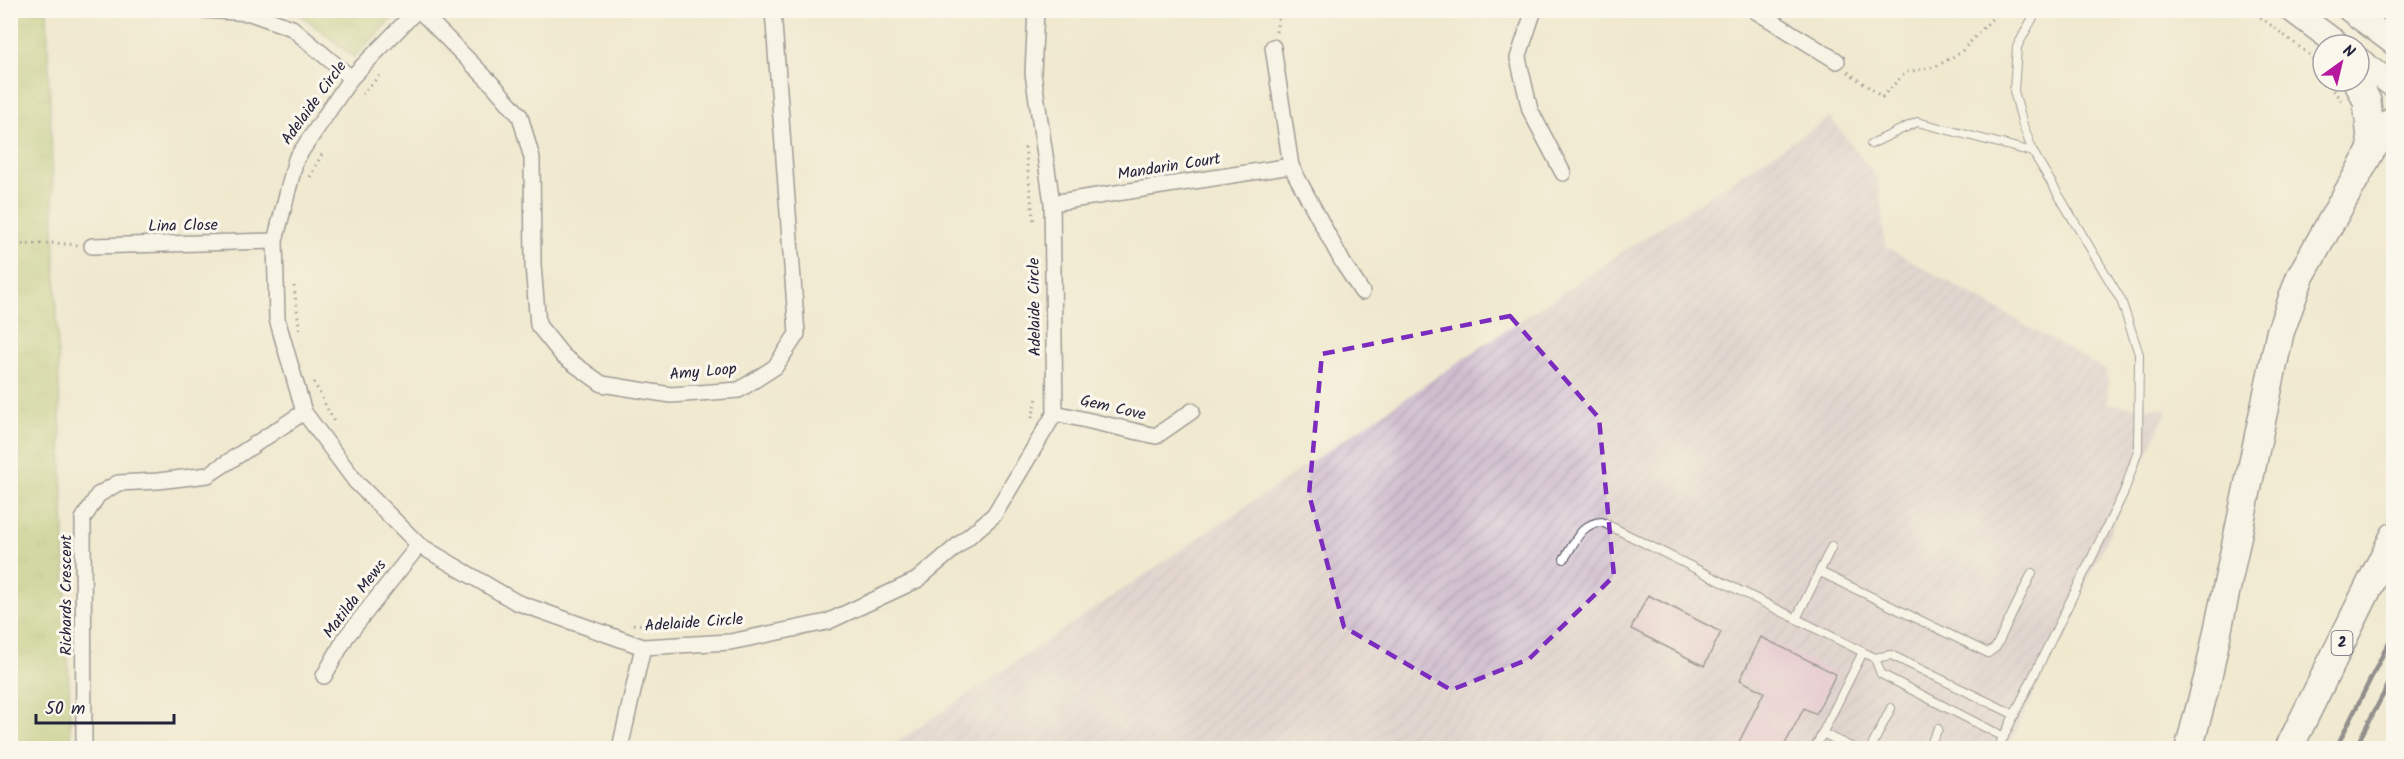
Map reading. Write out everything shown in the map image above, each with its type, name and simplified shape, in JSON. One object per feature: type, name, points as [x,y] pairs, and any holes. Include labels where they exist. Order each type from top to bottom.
[{"type":"highway","points":[[2352,93],[2367,102],[2372,150]]},
{"type":"highway","points":[[2189,748],[2208,677],[2280,333],[2300,277],[2372,150],[2394,120]]},
{"type":"highway","name":"2","points":[[2289,748],[2394,536]]},
{"type":"main road","points":[[2292,10],[2323,33]]},
{"type":"main road","points":[[2350,10],[2394,43]]},
{"type":"main road","points":[[2371,69],[2394,86]]},
{"type":"street","points":[[204,10],[250,13],[292,28],[351,78]]},
{"type":"street","name":"Adelaide Circle","points":[[418,10],[351,78],[296,159],[275,241],[277,319],[304,412],[356,482],[419,545],[516,602],[643,647],[730,642],[827,622],[917,580],[993,515],[1054,413],[1052,203],[1033,73],[1036,10]]},
{"type":"street","name":"Amy Loop","points":[[418,10],[495,87],[520,116],[532,158],[533,265],[538,325],[563,356],[602,384],[671,395],[739,390],[775,367],[797,334],[773,10]]},
{"type":"street","points":[[1534,10],[1518,58],[1530,110],[1563,173]]},
{"type":"street","points":[[1754,10],[1837,62]]},
{"type":"street","points":[[1273,47],[1291,166],[1343,263],[1362,292]]},
{"type":"street","name":"Mandarin Court","points":[[1052,203],[1291,166]]},
{"type":"street","name":"Lina Close","points":[[92,246],[275,241]]},
{"type":"street","name":"Gem Cove","points":[[1054,413],[1156,436],[1192,411]]},
{"type":"street","name":"Richards Crescent","points":[[84,748],[83,519],[98,495],[118,483],[208,475],[304,412]]},
{"type":"street","name":"Matilda Mews","points":[[324,676],[346,637],[419,545]]},
{"type":"street","points":[[620,748],[643,647]]},
{"type":"lane","points":[[1998,748],[2124,492],[2138,451],[2139,354],[2121,300],[2033,152],[2014,91],[2017,47],[2037,10]]},
{"type":"lane","points":[[1871,144],[1917,122],[2033,152]]},
{"type":"lane","points":[[1564,559],[1584,527],[1591,523],[1602,522],[1875,658],[1891,655],[2015,716]]},
{"type":"lane","points":[[1796,619],[1832,546]]},
{"type":"lane","points":[[1820,572],[1988,653],[1996,647],[2032,573]]},
{"type":"lane","points":[[1815,748],[1863,652]]},
{"type":"lane","points":[[1875,658],[1881,674],[2004,737]]},
{"type":"lane","points":[[1871,748],[1891,708]]},
{"type":"lane","points":[[1928,748],[1938,729]]},
{"type":"lane","points":[[1822,733],[1853,748]]},
{"type":"path","points":[[1273,47],[1280,10]]},
{"type":"path","points":[[1837,62],[1882,98],[1906,72],[1935,67],[1960,53],[2000,10]]},
{"type":"path","points":[[2251,10],[2311,57]]},
{"type":"path","points":[[2333,93],[2335,96],[2352,93]]},
{"type":"path","points":[[10,245],[55,243],[92,246]]},
{"type":"highlighted area","points":[[1510,316],[1599,418],[1614,576],[1529,659],[1451,690],[1344,627],[1309,494],[1322,354]]},
{"type":"shaded area","points":[[1830,117],[1879,180],[1885,246],[2107,371],[2109,404],[2168,409],[2008,748],[888,748],[1610,260]]},
{"type":"green space","points":[[10,11],[47,11],[71,748],[11,748]]},
{"type":"green space","points":[[296,11],[400,11],[354,57]]},
{"type":"building","points":[[1648,595],[1721,632],[1704,666],[1631,629]]},
{"type":"building","points":[[1761,637],[1836,674],[1816,714],[1804,708],[1783,748],[1736,748],[1764,692],[1740,680]]},
{"type":"railway","points":[[2336,748],[2394,632]]},
{"type":"railway","points":[[2355,748],[2394,674]]}]
